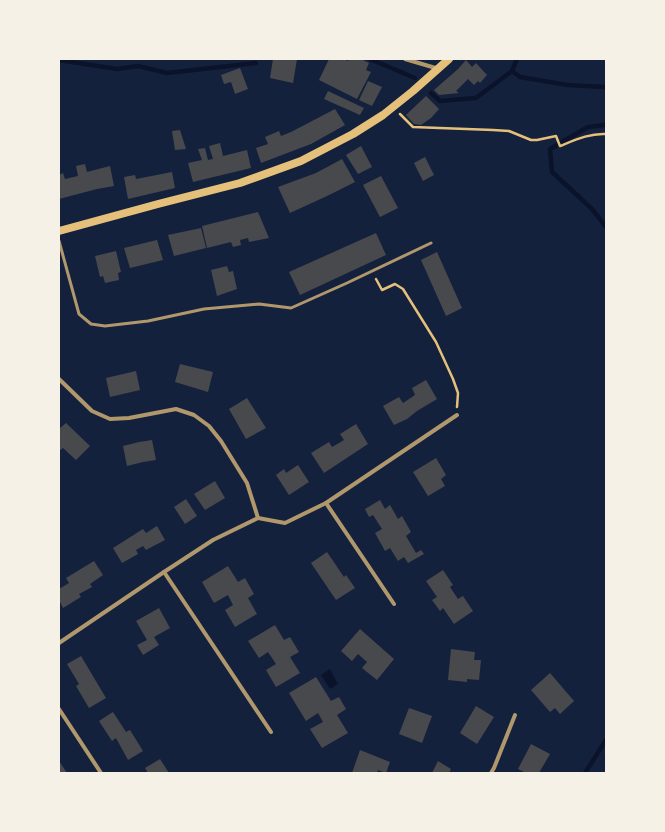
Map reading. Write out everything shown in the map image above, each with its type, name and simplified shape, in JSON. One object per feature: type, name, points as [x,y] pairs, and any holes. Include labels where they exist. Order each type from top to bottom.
[{"type":"main road","points":[[59,231],[240,183],[301,161],[353,134],[383,115],[449,59]]},
{"type":"street","points":[[405,59],[439,69]]},
{"type":"street","points":[[59,379],[92,411],[110,419],[129,418],[176,409],[194,415],[209,426],[247,483],[258,518]]},
{"type":"street","points":[[59,643],[213,540],[258,518],[285,523],[326,503],[457,415]]},
{"type":"street","points":[[326,503],[394,604]]},
{"type":"street","points":[[164,572],[270,732]]},
{"type":"street","points":[[59,709],[100,773]]},
{"type":"street","points":[[491,773],[515,715]]},
{"type":"lane","points":[[59,241],[79,314],[91,324],[105,326],[148,321],[204,308],[259,304],[291,308],[372,272],[431,243]]},
{"type":"path","points":[[394,107],[412,127],[508,131],[531,140],[556,136],[560,146],[599,133],[606,134]]},
{"type":"path","points":[[372,272],[382,290],[395,284],[403,288],[436,342],[458,393],[457,415]]},
{"type":"water","points":[[330,669],[338,684],[330,689],[321,675]]},
{"type":"building","points":[[273,59],[297,59],[293,83],[270,78]]},
{"type":"building","points":[[329,59],[344,59],[348,61],[349,59],[361,59],[369,63],[366,70],[371,72],[357,99],[319,80]]},
{"type":"building","points":[[466,60],[472,67],[476,63],[487,75],[480,83],[478,81],[474,85],[468,79],[456,91],[459,93],[439,95],[434,90]]},
{"type":"building","points":[[240,68],[248,89],[235,94],[231,82],[224,84],[221,75]]},
{"type":"building","points":[[368,81],[382,87],[372,106],[359,100]]},
{"type":"building","points":[[328,91],[364,108],[360,115],[324,99]]},
{"type":"building","points":[[426,96],[439,109],[431,118],[421,125],[414,124],[406,115]]},
{"type":"building","points":[[335,109],[345,125],[311,144],[261,163],[256,148],[268,144],[265,137],[279,131],[281,136],[291,132]]},
{"type":"building","points":[[180,130],[186,149],[175,150],[172,131]]},
{"type":"building","points":[[220,143],[223,156],[247,150],[251,168],[193,182],[188,163],[202,160],[198,149],[205,148],[208,160],[213,159],[209,146]]},
{"type":"building","points":[[361,146],[372,167],[358,174],[346,155]]},
{"type":"building","points":[[425,157],[434,175],[423,181],[414,163]]},
{"type":"building","points":[[342,159],[355,182],[290,213],[278,187],[316,173]]},
{"type":"building","points":[[85,164],[87,172],[110,166],[114,186],[59,199],[59,175],[63,173],[65,179],[78,176],[76,166]]},
{"type":"building","points":[[172,172],[175,188],[128,199],[124,177],[135,175],[136,179]]},
{"type":"building","points":[[381,176],[398,208],[380,217],[363,185]]},
{"type":"building","points":[[258,212],[269,238],[249,242],[248,238],[240,240],[241,245],[233,247],[231,242],[207,248],[202,226]]},
{"type":"building","points":[[201,228],[206,248],[174,256],[168,235]]},
{"type":"building","points":[[376,233],[386,255],[300,295],[289,272]]},
{"type":"building","points":[[157,240],[163,260],[130,268],[124,248]]},
{"type":"building","points":[[116,251],[121,272],[118,273],[119,280],[105,283],[103,276],[100,277],[95,256]]},
{"type":"building","points":[[437,252],[462,308],[446,316],[421,260]]},
{"type":"building","points":[[227,266],[229,272],[233,271],[237,289],[217,296],[211,270]]},
{"type":"building","points":[[180,364],[213,372],[208,392],[175,382]]},
{"type":"building","points":[[136,371],[140,390],[110,397],[106,378]]},
{"type":"building","points":[[426,380],[437,399],[407,419],[394,425],[383,406],[399,397],[403,403],[415,395],[412,388]]},
{"type":"building","points":[[247,398],[266,428],[246,439],[229,409]]},
{"type":"building","points":[[66,423],[90,446],[76,460],[63,448],[59,451],[59,429]]},
{"type":"building","points":[[356,424],[368,444],[324,473],[311,453],[329,442],[332,447],[344,440],[340,434]]},
{"type":"building","points":[[152,440],[156,460],[127,466],[123,446]]},
{"type":"building","points":[[436,458],[446,475],[441,479],[445,486],[428,496],[413,472]]},
{"type":"building","points":[[298,465],[309,482],[289,495],[276,475],[284,469],[286,473]]},
{"type":"building","points":[[215,481],[225,498],[205,510],[194,494]]},
{"type":"building","points":[[186,499],[197,516],[185,524],[174,507]]},
{"type":"building","points":[[380,500],[385,509],[390,505],[398,519],[402,516],[411,532],[406,536],[416,553],[421,550],[424,554],[408,563],[404,557],[398,561],[390,548],[385,551],[375,533],[382,529],[373,515],[369,517],[365,509]]},
{"type":"building","points":[[157,526],[165,540],[146,550],[143,546],[136,550],[138,554],[122,563],[113,548],[143,529],[146,533]]},
{"type":"building","points":[[327,552],[344,577],[346,575],[355,588],[336,600],[311,563]]},
{"type":"building","points":[[94,561],[103,575],[90,584],[92,587],[79,594],[81,597],[63,608],[59,600],[59,589],[69,583],[66,578]]},
{"type":"building","points":[[228,566],[238,582],[245,578],[254,594],[248,598],[257,614],[235,627],[225,610],[233,605],[228,595],[214,603],[202,582]]},
{"type":"building","points":[[443,570],[453,585],[450,587],[458,599],[463,596],[473,611],[454,624],[443,608],[440,611],[432,600],[437,597],[426,581]]},
{"type":"building","points":[[159,608],[170,628],[154,637],[159,645],[143,655],[137,645],[147,640],[136,621]]},
{"type":"building","points":[[275,625],[284,640],[290,637],[299,652],[290,657],[300,673],[276,687],[266,670],[276,664],[268,652],[259,658],[248,641]]},
{"type":"building","points":[[360,629],[394,659],[377,680],[362,668],[367,662],[358,654],[352,661],[341,651]]},
{"type":"building","points":[[451,649],[475,652],[474,660],[481,660],[479,680],[467,679],[467,682],[448,680]]},
{"type":"building","points":[[81,656],[106,698],[89,708],[76,686],[79,684],[67,664]]},
{"type":"building","points":[[550,673],[574,701],[560,714],[555,708],[550,712],[531,690]]},
{"type":"building","points":[[316,677],[331,701],[339,697],[346,709],[337,715],[348,733],[322,748],[310,729],[323,722],[318,713],[306,721],[289,693]]},
{"type":"building","points":[[476,706],[494,717],[477,744],[460,733]]},
{"type":"building","points":[[409,708],[432,716],[422,743],[399,734]]},
{"type":"building","points":[[113,712],[126,732],[130,730],[143,751],[128,760],[116,738],[112,741],[99,721]]},
{"type":"building","points":[[531,744],[550,754],[539,773],[526,773],[518,769]]},
{"type":"building","points":[[360,750],[390,762],[386,773],[378,770],[377,773],[352,773]]},
{"type":"building","points":[[160,759],[169,773],[148,773],[145,768]]},
{"type":"building","points":[[59,761],[67,773],[59,773]]},
{"type":"building","points":[[438,761],[451,769],[449,773],[432,773]]},
{"type":"waterway","points":[[370,59],[415,78]]},
{"type":"waterway","points":[[431,93],[440,101],[476,98],[512,71],[517,59]]},
{"type":"waterway","points":[[59,60],[117,69],[138,66],[167,73],[256,63]]},
{"type":"waterway","points":[[512,71],[520,77],[567,85],[606,88]]},
{"type":"waterway","points":[[606,124],[588,127],[550,149],[552,172],[592,209],[606,227]]},
{"type":"waterway","points":[[585,773],[606,740]]}]
